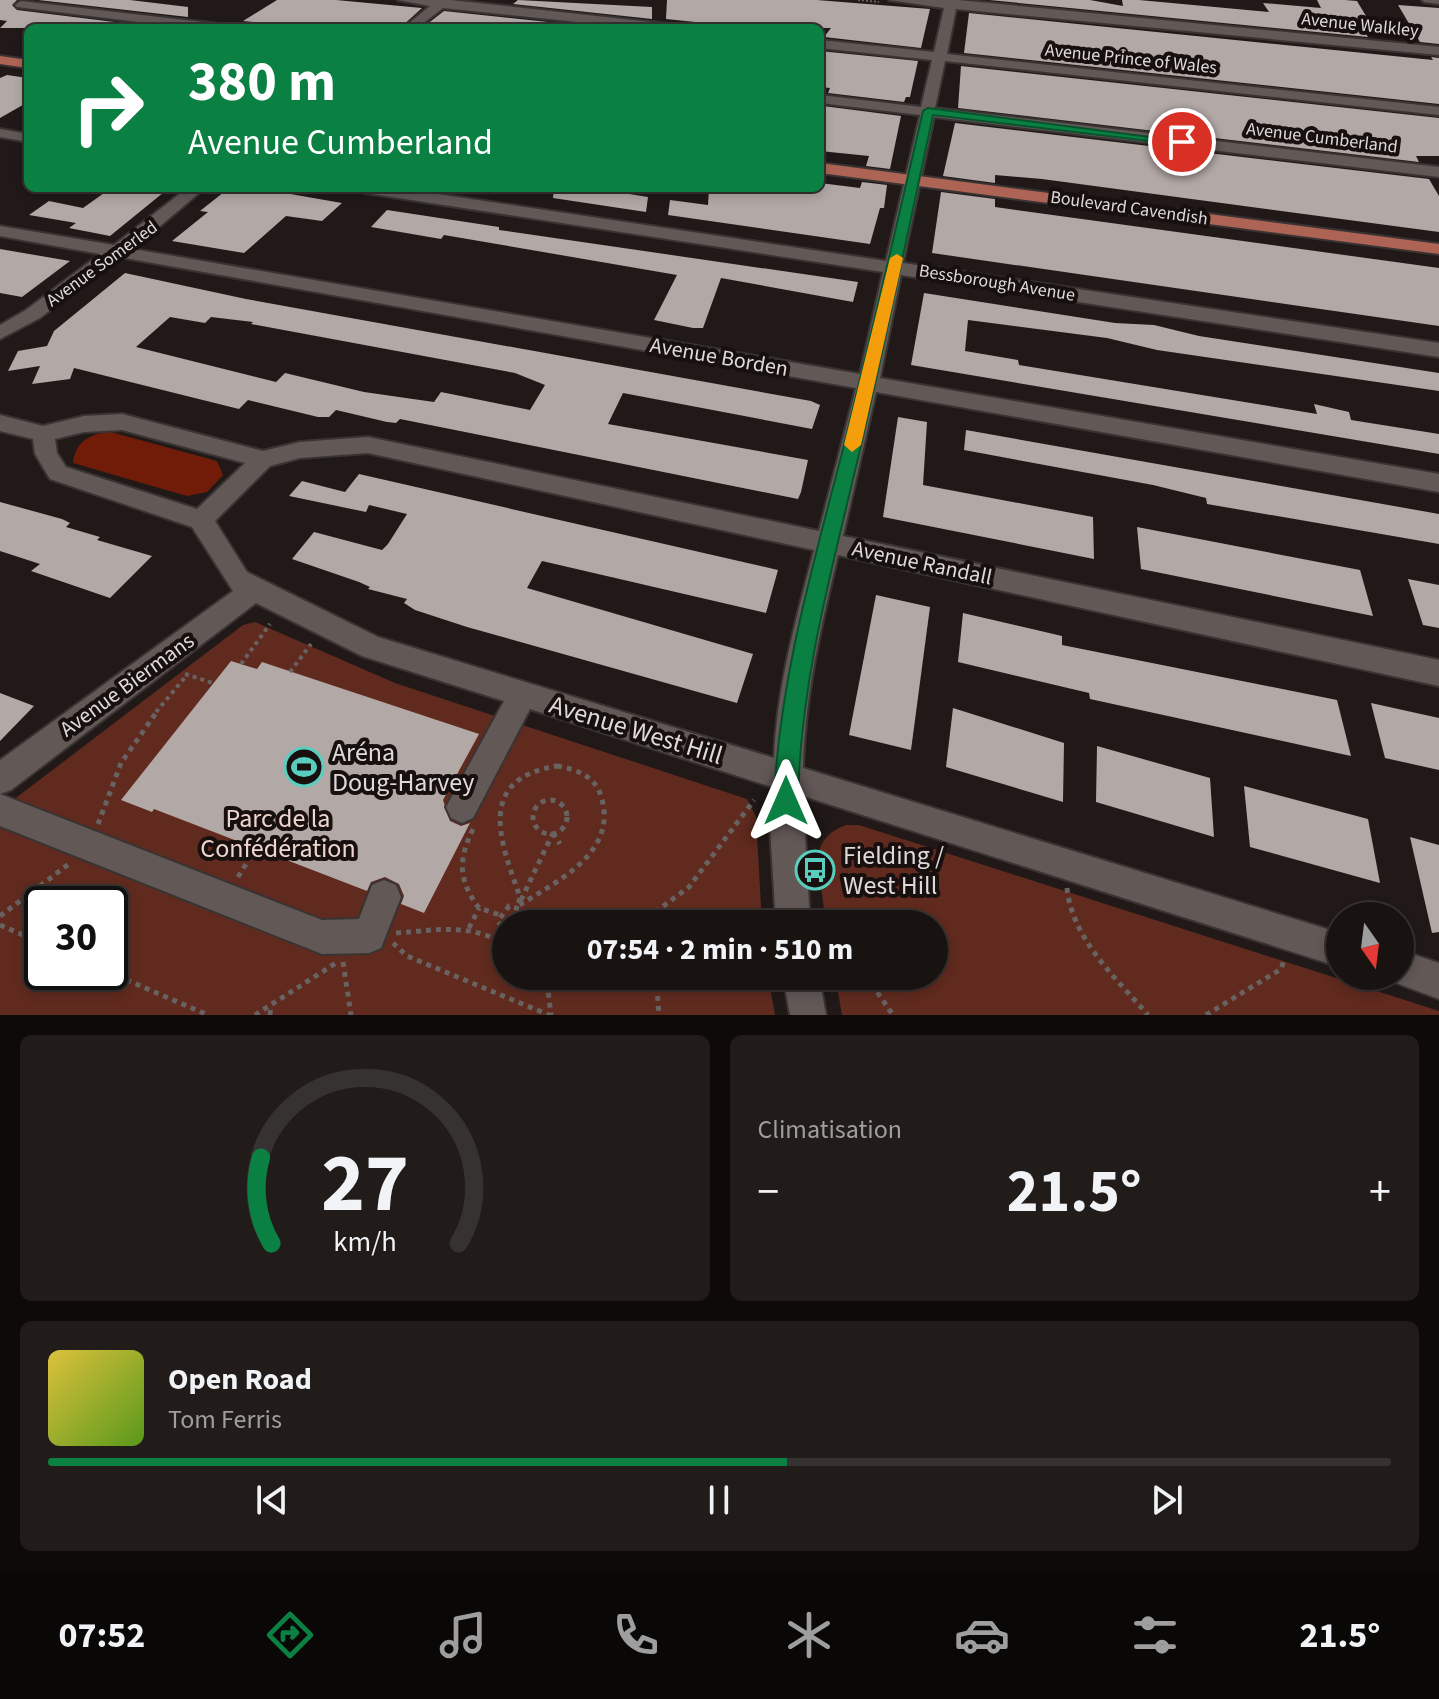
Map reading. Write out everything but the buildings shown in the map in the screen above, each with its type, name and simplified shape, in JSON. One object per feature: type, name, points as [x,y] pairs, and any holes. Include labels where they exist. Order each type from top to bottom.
[{"type":"main road","points":[[0,60],[24,63]]},
{"type":"main road","name":"Boulevard Cavendish","points":[[824,169],[1439,249]]},
{"type":"street","points":[[404,0],[631,24]]},
{"type":"street","points":[[498,10],[509,0]]},
{"type":"street","name":"Avenue Walkley","points":[[895,0],[1439,51]]},
{"type":"street","points":[[1428,0],[1439,1]]},
{"type":"street","points":[[414,24],[443,2]]},
{"type":"street","points":[[780,910],[786,776],[797,682],[868,383],[952,3]]},
{"type":"street","points":[[22,4],[186,24]]},
{"type":"street","name":"Avenue Prince of Wales","points":[[824,44],[1439,111]]},
{"type":"street","name":"Avenue Cumberland","points":[[824,99],[1439,172]]},
{"type":"street","points":[[0,133],[24,137]]},
{"type":"street","name":"Avenue Somerled","points":[[0,333],[33,314],[173,212],[178,202],[192,192]]},
{"type":"street","name":"Bessborough Avenue","points":[[392,192],[1439,350]]},
{"type":"street","name":"Avenue Borden","points":[[0,231],[1439,483]]},
{"type":"street","name":"Avenue Randall","points":[[43,434],[84,424],[122,422],[263,459],[300,450],[368,445],[1439,673]]},
{"type":"street","points":[[0,423],[43,434],[46,454],[58,473],[201,520],[263,459]]},
{"type":"street","name":"Avenue West Hill","points":[[201,520],[238,580],[253,591],[372,647],[1326,946]]},
{"type":"street","name":"Avenue Biermans","points":[[0,779],[253,591]]},
{"type":"street","points":[[468,816],[522,696]]},
{"type":"street","points":[[0,810],[346,950],[369,936],[384,897]]},
{"type":"street","points":[[1414,973],[1439,981]]},
{"type":"street","points":[[804,990],[808,1015]]},
{"type":"path","points":[[241,664],[270,624]]},
{"type":"path","points":[[290,672],[311,644]]},
{"type":"path","points":[[181,670],[213,683]]},
{"type":"path","points":[[98,826],[108,784],[117,767],[187,675]]},
{"type":"path","points":[[505,910],[509,906],[518,906],[586,864],[597,843],[604,809],[597,786],[577,769],[557,766],[529,772],[510,790],[499,810],[497,827],[520,897],[518,906]]},
{"type":"path","points":[[663,910],[699,876],[754,800]]},
{"type":"path","points":[[518,906],[553,833],[569,816],[566,808],[557,801],[545,802],[535,809],[537,828],[544,833],[553,833]]},
{"type":"path","points":[[604,809],[611,803]]},
{"type":"path","points":[[468,816],[459,863],[467,890],[479,908],[492,912]]},
{"type":"path","points":[[553,833],[560,844]]},
{"type":"path","points":[[247,863],[256,848]]},
{"type":"path","points":[[0,916],[69,864]]},
{"type":"path","points":[[1067,887],[1066,901],[1073,917],[1148,1015]]},
{"type":"path","points":[[518,906],[522,910]]},
{"type":"path","points":[[469,929],[479,908]]},
{"type":"path","points":[[0,925],[24,935]]},
{"type":"path","points":[[492,938],[469,929],[385,934],[407,956],[550,1015],[548,990]]},
{"type":"path","points":[[255,1015],[346,950]]},
{"type":"path","points":[[346,950],[351,1015]]},
{"type":"path","points":[[1206,1015],[1281,969],[1284,958]]},
{"type":"path","points":[[128,981],[208,1015]]},
{"type":"path","points":[[657,990],[659,1015]]},
{"type":"path","points":[[876,990],[893,1015]]},
{"type":"path","points":[[270,1015],[271,1005]]},
{"type":"green space","name":"Parc de la Confédération","points":[[255,622],[395,683],[747,799],[756,817],[761,910],[492,910],[492,990],[771,990],[775,1015],[0,1015],[0,810],[243,625]]},
{"type":"green space","points":[[846,825],[859,825],[1326,975],[1326,990],[1374,990],[1439,1011],[1439,1015],[842,1015],[838,990],[948,990],[948,910],[824,910],[821,887],[827,886],[825,868],[819,868],[818,860],[824,841]]},
{"type":"shaded area","points":[[107,431],[217,461],[223,475],[207,492],[187,496],[73,463],[76,450],[84,441]]},
{"type":"slow traffic","points":[[852,445],[897,258]]},
{"type":"place","name":"Aréna Doug-Harvey","points":[[304,767]]},
{"type":"place","name":"Fielding / West Hill","points":[[815,870]]},
{"type":"route","points":[[786,801],[788,736],[803,646],[870,372],[928,111],[1182,142]]}]
